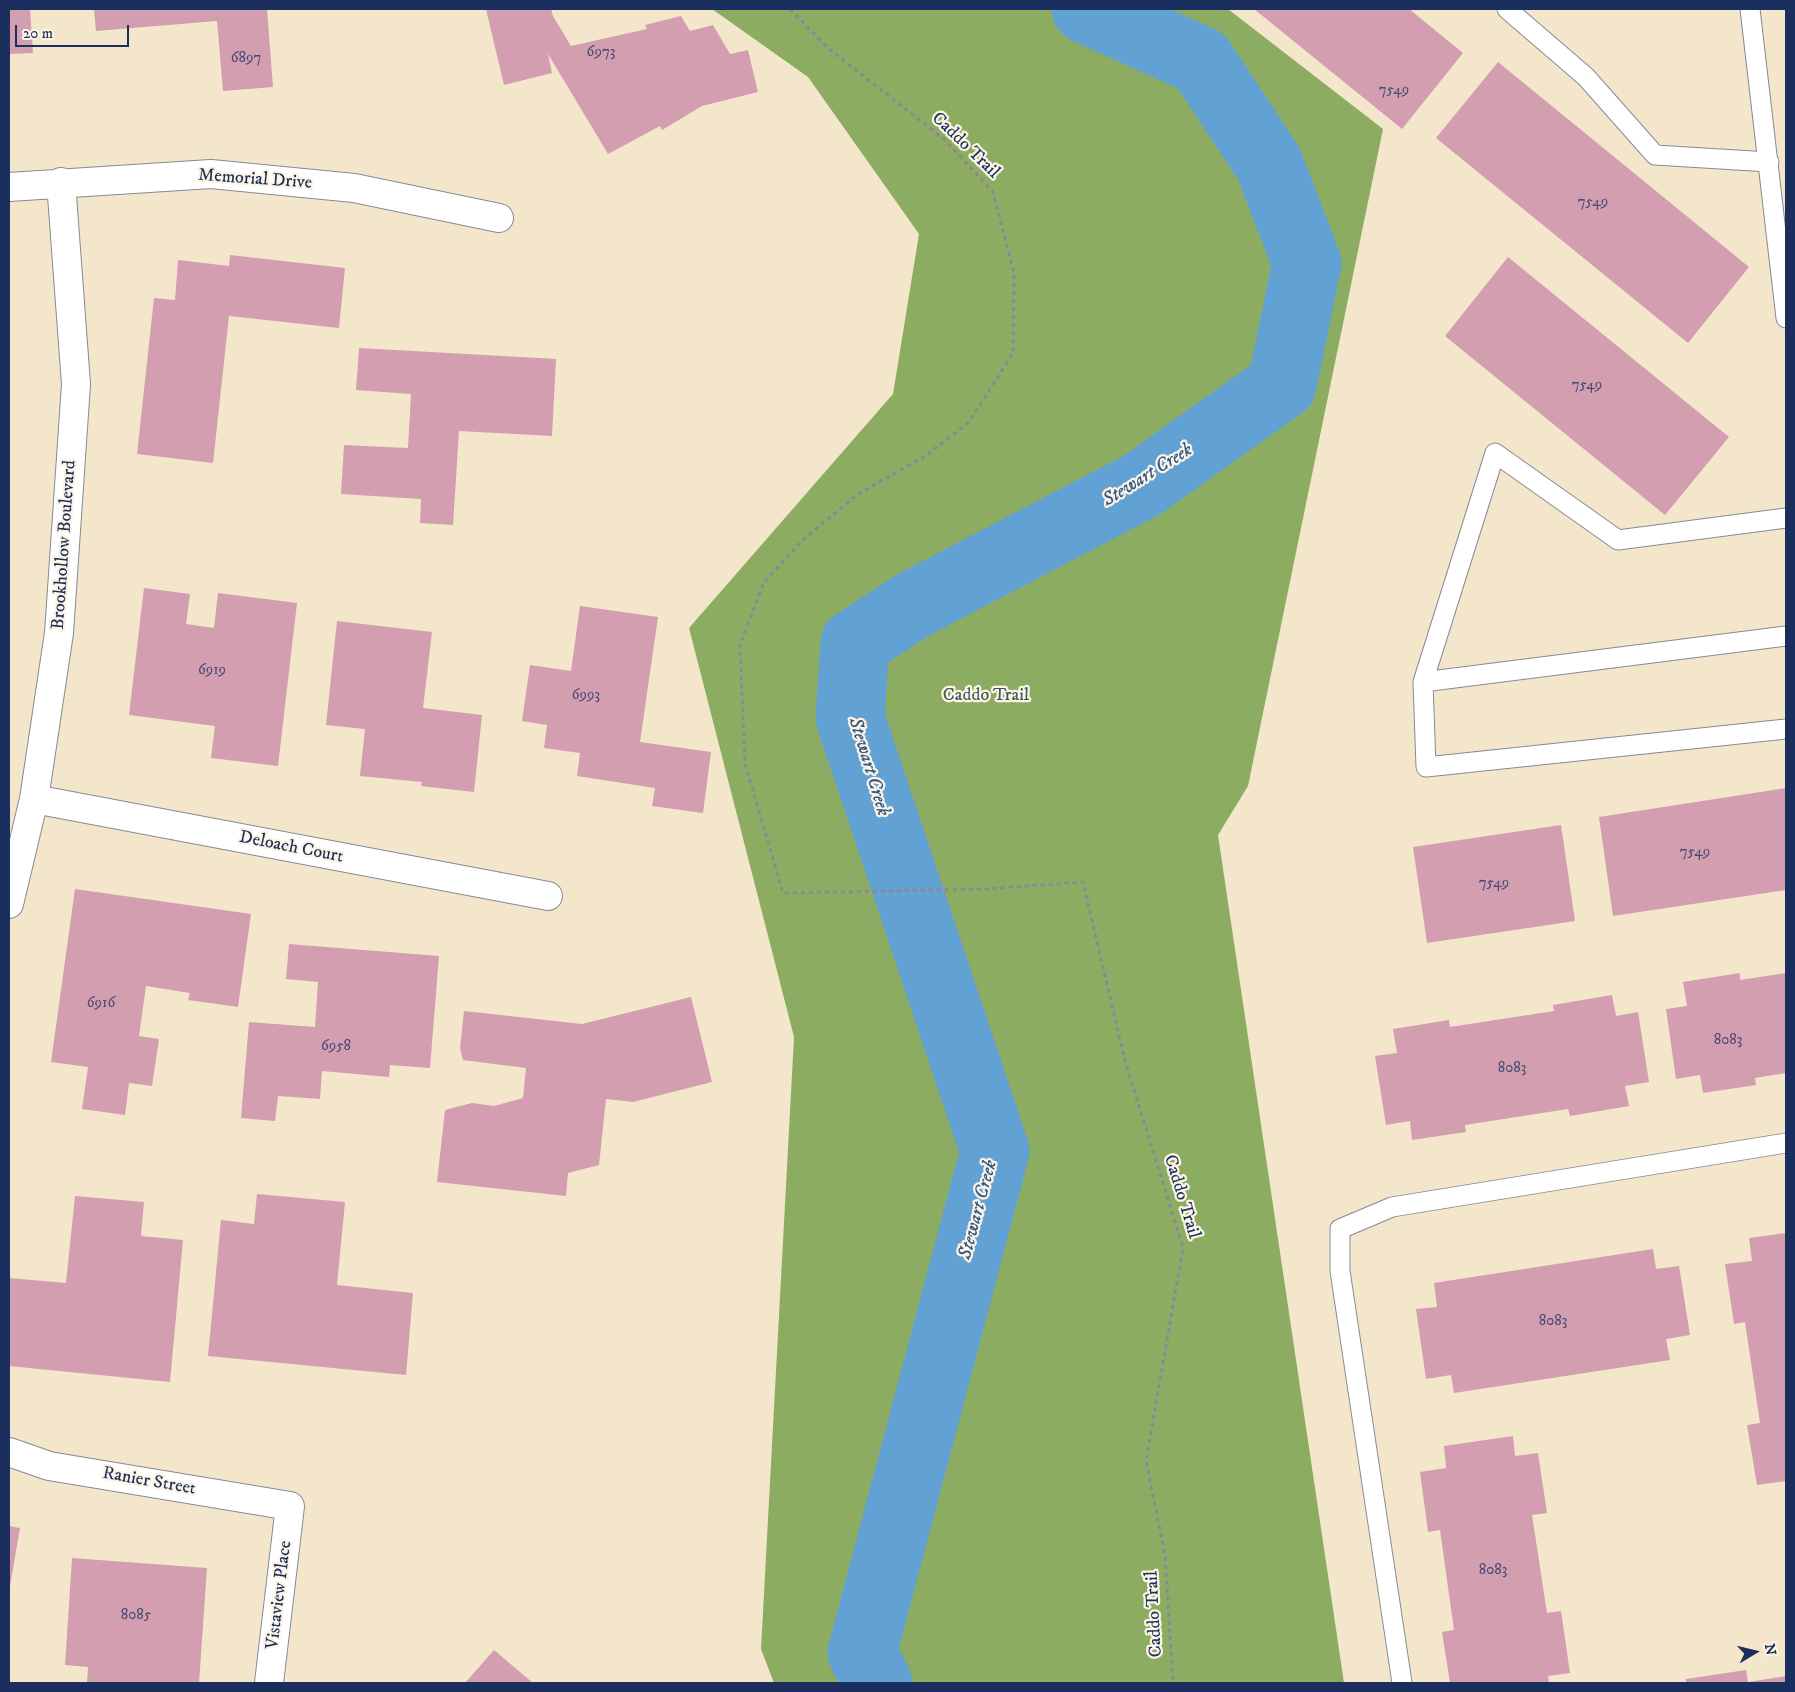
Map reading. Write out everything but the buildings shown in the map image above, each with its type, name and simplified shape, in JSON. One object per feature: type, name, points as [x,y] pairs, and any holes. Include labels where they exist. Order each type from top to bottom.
[{"type":"street","name":"Memorial Drive","points":[[9,187],[61,182],[211,174],[354,188],[499,218]]},
{"type":"street","name":"Brookhollow Boulevard","points":[[9,904],[34,799],[59,633],[76,384],[61,182]]},
{"type":"street","name":"Deloach Court","points":[[34,799],[548,896]]},
{"type":"street","name":"Ranier Street","points":[[9,1452],[49,1466],[290,1506]]},
{"type":"street","name":"Vistaview Place","points":[[269,1683],[290,1506]]},
{"type":"lane","points":[[1507,9],[1586,77],[1655,155],[1768,162]]},
{"type":"lane","points":[[1750,9],[1786,318]]},
{"type":"lane","points":[[1786,518],[1618,540],[1495,453],[1423,682],[1426,767],[1786,729]]},
{"type":"lane","points":[[1423,682],[1786,636]]},
{"type":"lane","points":[[1402,1683],[1340,1271],[1340,1229],[1392,1207],[1786,1143]]},
{"type":"path","name":"Caddo Trail","points":[[790,9],[829,49],[945,140],[993,192],[1014,273],[1013,353],[969,422],[927,455],[858,494],[806,537],[764,582],[740,645],[745,764],[784,893],[985,889],[1083,882],[1125,1061],[1183,1248],[1146,1461],[1165,1555],[1173,1683]]},
{"type":"green space","name":"Caddo Trail","points":[[712,9],[1228,9],[1383,129],[1248,786],[1218,835],[1344,1683],[774,1683],[761,1649],[794,1037],[689,628],[893,394],[919,234],[808,77]]},
{"type":"waterway","name":"Stewart Creek","points":[[878,1683],[862,1653],[995,1151],[850,718],[855,643],[913,605],[1142,485],[1282,385],[1307,263],[1269,164],[1201,61],[1086,9]]}]
